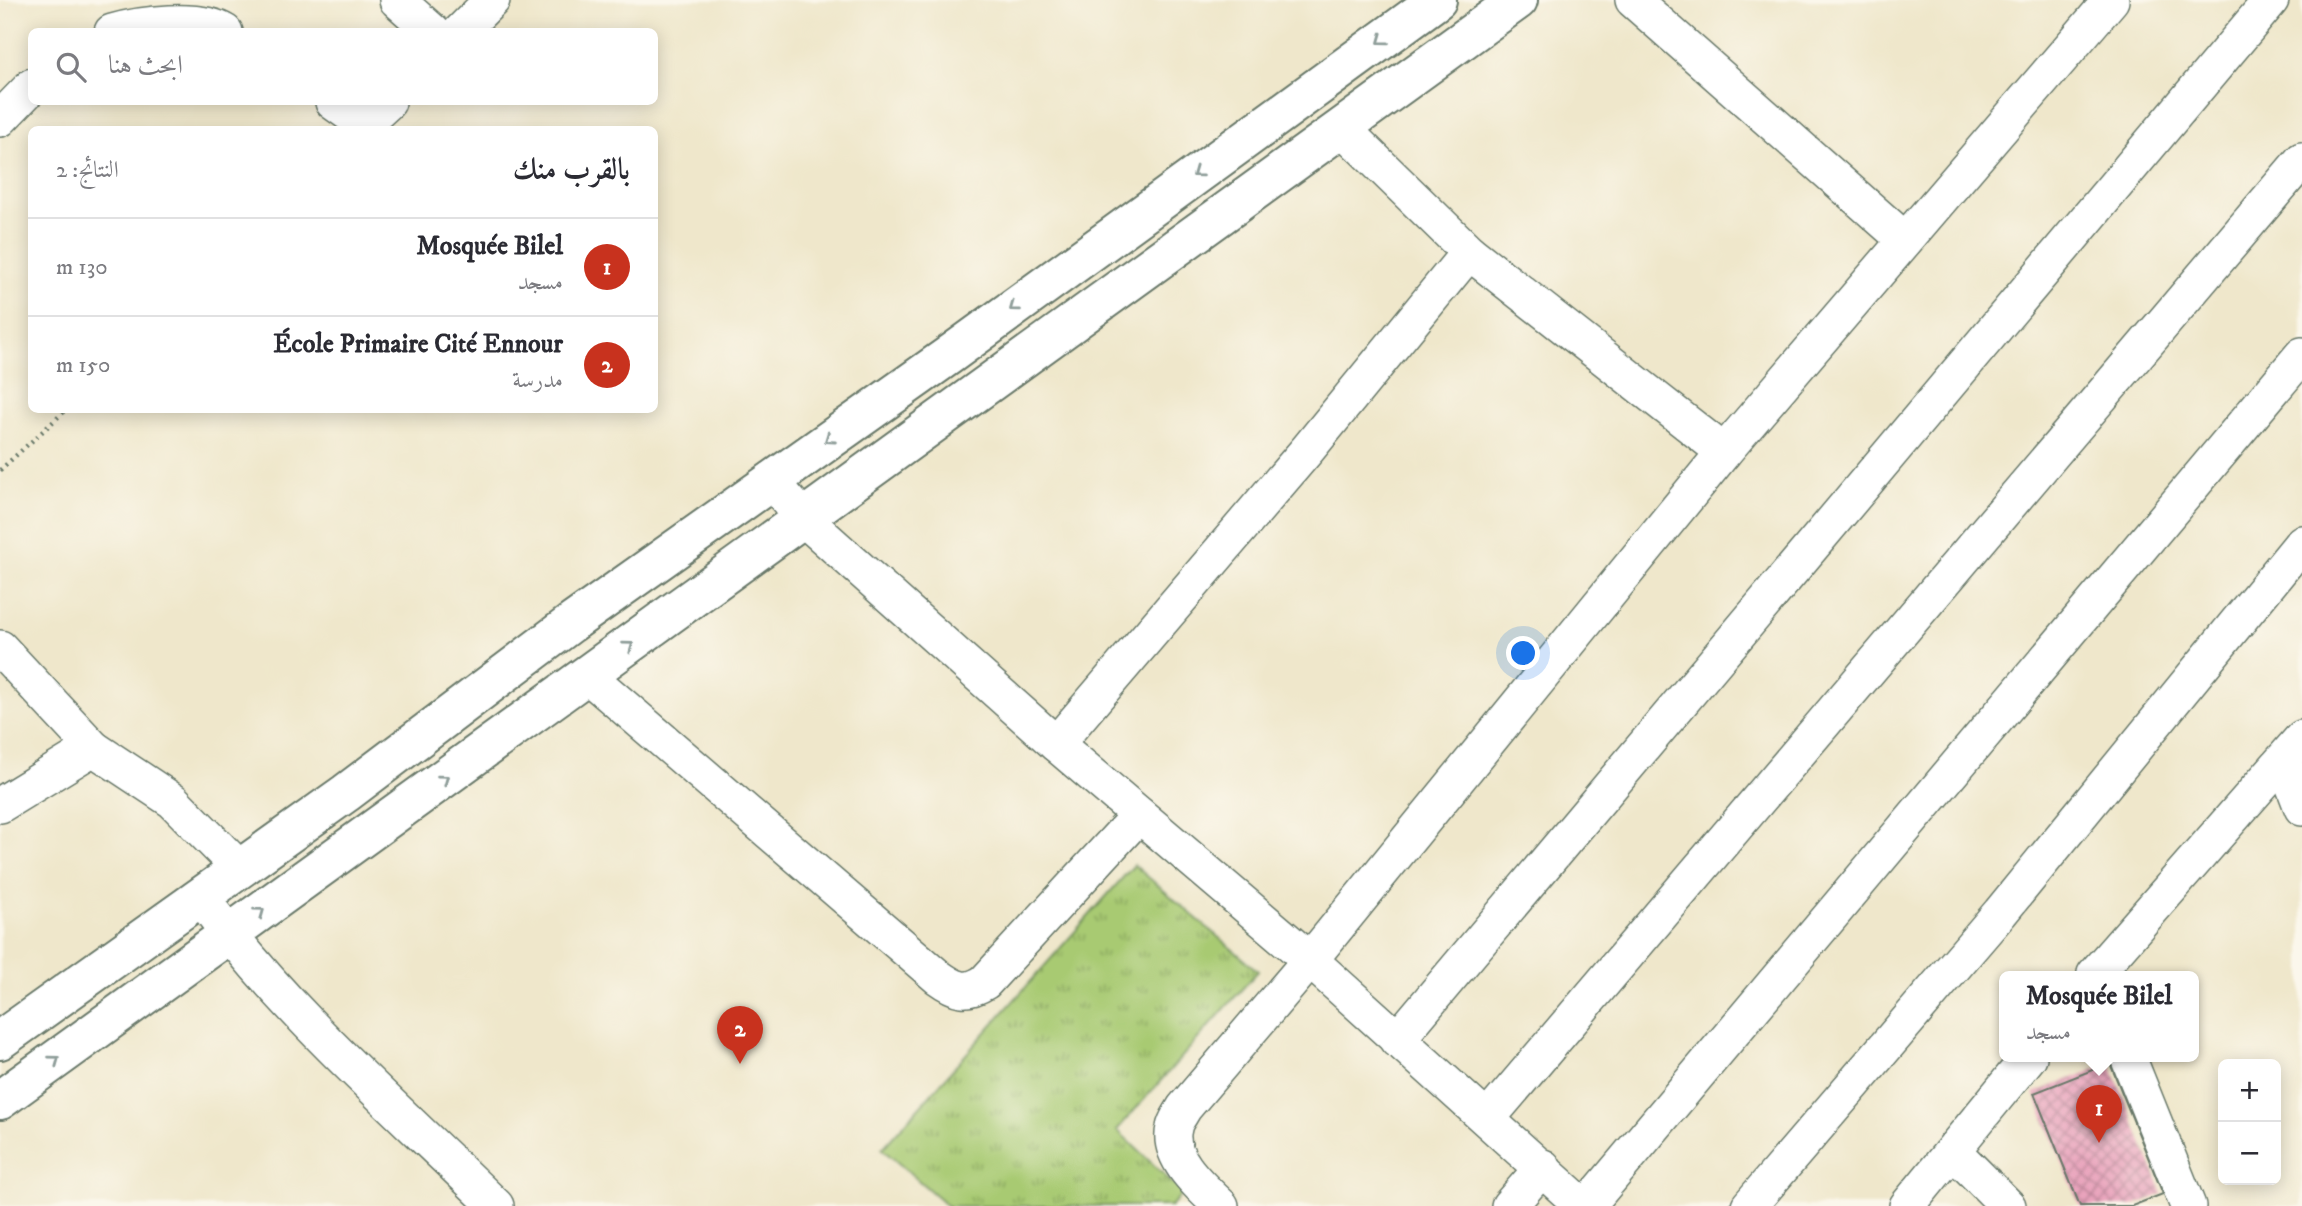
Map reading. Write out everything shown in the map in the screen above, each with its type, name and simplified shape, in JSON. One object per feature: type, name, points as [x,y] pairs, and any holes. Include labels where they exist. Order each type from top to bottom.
[{"type":"main road","points":[[0,1040],[346,793],[570,624],[959,348],[1437,0]]},
{"type":"main road","points":[[0,1100],[1518,0]]},
{"type":"street","points":[[397,0],[428,28]]},
{"type":"street","points":[[464,28],[492,0]]},
{"type":"street","points":[[1633,0],[1905,240]]},
{"type":"street","points":[[1217,1205],[1185,1167],[1173,1145],[1174,1127],[1184,1108],[1310,960],[1724,452],[2111,0]]},
{"type":"street","points":[[1397,1040],[2271,0]]},
{"type":"street","points":[[125,28],[138,24],[214,24],[220,28]]},
{"type":"street","points":[[0,119],[28,90]]},
{"type":"street","points":[[337,105],[364,124],[384,105]]},
{"type":"street","points":[[1342,128],[1469,252],[1724,452]]},
{"type":"street","points":[[1488,1118],[2302,160]]},
{"type":"street","points":[[1056,744],[1308,449],[1469,252]]},
{"type":"street","points":[[771,480],[804,519],[1056,744],[1310,960],[1585,1206],[2302,355]]},
{"type":"street","points":[[1749,1206],[2000,913],[2302,543]]},
{"type":"street","points":[[0,648],[93,748],[173,801],[239,868]]},
{"type":"street","points":[[588,676],[952,988],[964,991],[985,982],[1139,815]]},
{"type":"street","points":[[0,805],[93,748]]},
{"type":"street","points":[[2293,750],[2302,808]]},
{"type":"street","points":[[2098,971],[2293,750]]},
{"type":"street","points":[[201,897],[228,934],[306,1020],[496,1206]]},
{"type":"street","points":[[1907,1206],[1954,1152],[2025,1062]]},
{"type":"street","points":[[2130,1062],[2188,1206]]},
{"type":"street","points":[[1954,1152],[2008,1206]]},
{"type":"street","points":[[1509,1206],[1543,1167]]},
{"type":"path","points":[[0,470],[63,413]]},
{"type":"green space","points":[[1134,865],[1258,971],[1117,1130],[1183,1193],[1171,1206],[948,1206],[882,1149]]},
{"type":"building","points":[[2110,1063],[2163,1194],[2132,1206],[2080,1206],[2034,1093]]},
{"type":"place","name":"École Primaire Cité Ennour","points":[[740,1064]]},
{"type":"place","name":"Mosquée Bilel","points":[[2099,1143]]}]
